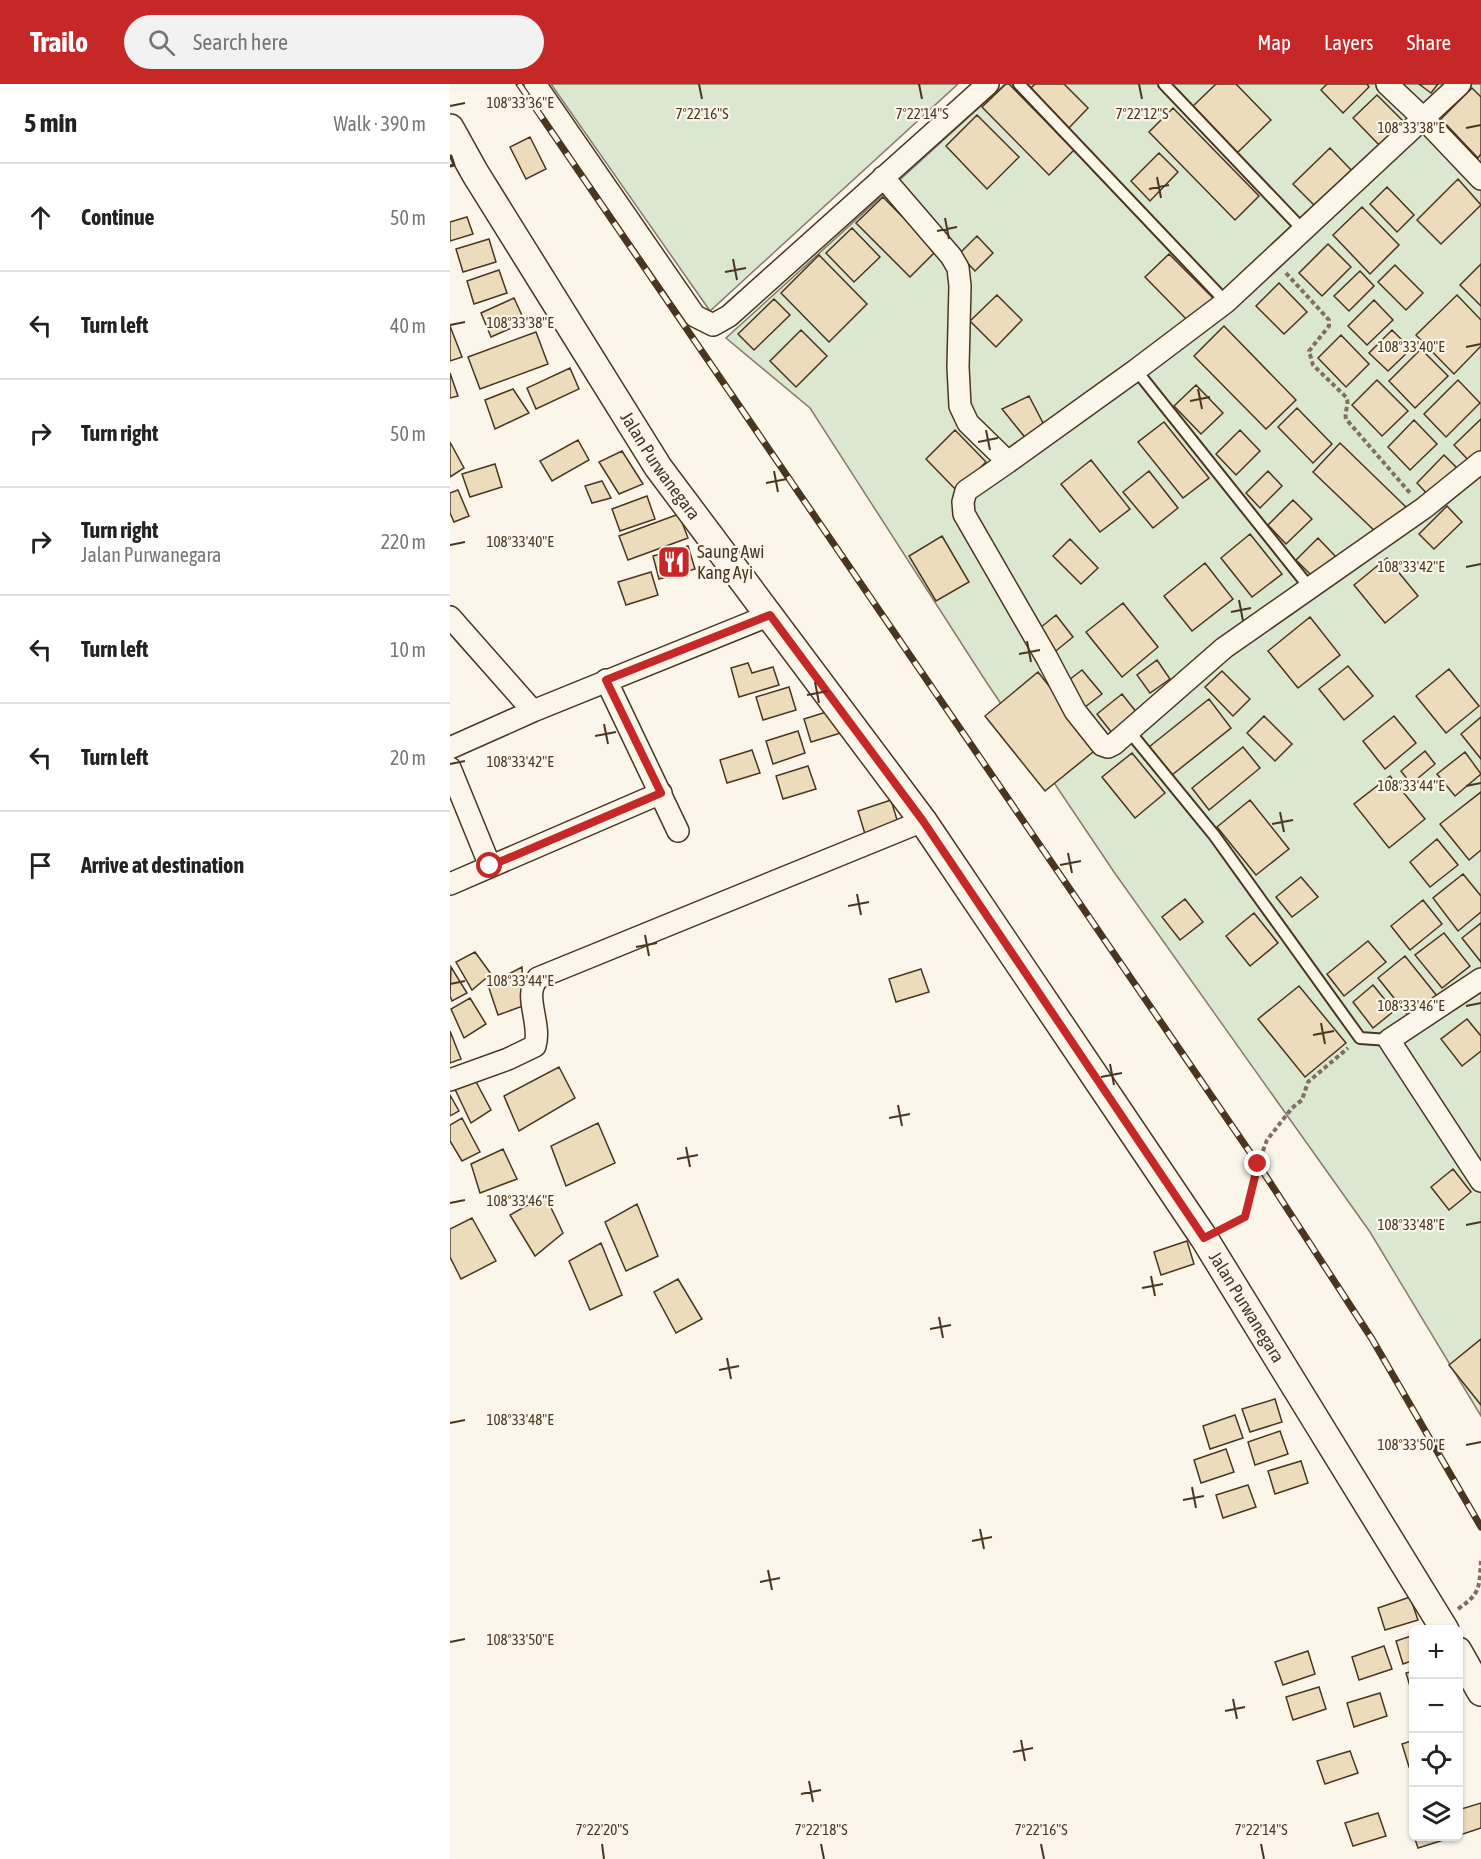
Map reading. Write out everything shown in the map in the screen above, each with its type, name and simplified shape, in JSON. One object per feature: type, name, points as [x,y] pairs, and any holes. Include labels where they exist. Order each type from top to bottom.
[{"type":"street","points":[[535,84],[695,316],[713,325],[729,316],[988,84]]},
{"type":"street","points":[[1387,84],[1481,179]]},
{"type":"street","points":[[1460,84],[1226,302],[1136,370],[966,491],[963,502],[964,514],[1075,711],[1105,746],[1112,746],[1224,648],[1424,508],[1481,462]]},
{"type":"street","name":"Jalan Purwanegara","points":[[450,128],[475,173],[658,467],[923,821],[1204,1238],[1442,1625]]},
{"type":"street","points":[[883,177],[951,255],[958,268],[960,406],[968,423],[1008,462]]},
{"type":"street","points":[[450,748],[606,680],[770,615]]},
{"type":"street","points":[[454,627],[533,711]]},
{"type":"street","points":[[606,680],[678,831]]},
{"type":"street","points":[[450,768],[490,866]]},
{"type":"street","points":[[450,884],[661,793]]},
{"type":"street","points":[[450,1080],[508,1059],[535,1046],[538,1037],[531,994],[532,984],[538,978],[923,821]]},
{"type":"street","points":[[1481,979],[1389,1040],[1481,1181]]},
{"type":"street","points":[[1463,1660],[1481,1692]]},
{"type":"lane","points":[[1019,84],[1226,302]]},
{"type":"lane","points":[[1164,84],[1304,231]]},
{"type":"lane","points":[[1136,370],[1309,587]]},
{"type":"lane","points":[[1128,731],[1214,835],[1360,1038],[1389,1040]]},
{"type":"path","points":[[1273,259],[1329,320],[1329,326],[1310,351],[1313,365],[1346,396],[1348,402],[1345,414],[1348,422],[1424,508]]},
{"type":"path","points":[[1204,1238],[1245,1217],[1258,1164],[1267,1140],[1292,1108],[1302,1100],[1308,1082],[1360,1038]]},
{"type":"path","points":[[1444,1625],[1474,1598],[1479,1587],[1481,1561]]},
{"type":"green space","points":[[551,84],[958,84],[710,311]]},
{"type":"green space","points":[[1005,84],[1481,84],[1481,1416],[1370,1232],[1114,872],[985,680],[810,408],[726,338]]},
{"type":"building","points":[[1006,84],[1009,84],[1074,150],[1049,175],[982,107]]},
{"type":"building","points":[[1035,84],[1064,84],[1088,108],[1068,129],[1029,90]]},
{"type":"building","points":[[1216,84],[1236,84],[1271,120],[1237,153],[1192,107]]},
{"type":"building","points":[[1327,84],[1367,84],[1369,87],[1343,113],[1321,90]]},
{"type":"building","points":[[1419,84],[1438,84],[1431,93]]},
{"type":"building","points":[[1472,88],[1481,97],[1481,154],[1478,158],[1441,119]]},
{"type":"building","points":[[1377,95],[1405,123],[1381,147],[1353,118]]},
{"type":"building","points":[[1173,108],[1259,196],[1235,220],[1149,132]]},
{"type":"building","points":[[977,115],[1019,157],[987,189],[946,146]]},
{"type":"building","points":[[530,137],[546,169],[526,179],[510,147]]},
{"type":"building","points":[[1330,148],[1355,174],[1319,210],[1293,184]]},
{"type":"building","points":[[1159,153],[1178,172],[1150,201],[1131,181]]},
{"type":"building","points":[[1458,179],[1481,205],[1441,244],[1417,220]]},
{"type":"building","points":[[1387,187],[1414,215],[1397,232],[1370,204]]},
{"type":"building","points":[[883,197],[936,251],[910,277],[856,223]]},
{"type":"building","points":[[1362,207],[1399,245],[1370,274],[1333,235]]},
{"type":"building","points":[[467,217],[473,234],[450,241],[450,222]]},
{"type":"building","points":[[852,228],[880,257],[854,282],[826,253]]},
{"type":"building","points":[[977,236],[993,253],[975,271],[959,254]]},
{"type":"building","points":[[489,239],[496,262],[463,272],[456,249]]},
{"type":"building","points":[[1328,244],[1351,267],[1322,296],[1299,273]]},
{"type":"building","points":[[1169,254],[1213,298],[1189,322],[1145,277]]},
{"type":"building","points":[[819,255],[867,304],[829,342],[781,293]]},
{"type":"building","points":[[1481,264],[1481,306],[1460,285]]},
{"type":"building","points":[[1395,265],[1423,293],[1406,310],[1378,282]]},
{"type":"building","points":[[499,270],[507,293],[474,304],[467,281]]},
{"type":"building","points":[[1360,271],[1374,286],[1349,311],[1334,296]]},
{"type":"building","points":[[1279,283],[1307,312],[1284,334],[1256,306]]},
{"type":"building","points":[[997,295],[1022,320],[996,347],[970,321]]},
{"type":"building","points":[[1457,295],[1481,320],[1481,346],[1454,374],[1416,335]]},
{"type":"building","points":[[514,298],[525,322],[491,337],[481,313]]},
{"type":"building","points":[[774,299],[790,315],[754,350],[738,334]]},
{"type":"building","points":[[1374,300],[1393,320],[1367,345],[1348,326]]},
{"type":"building","points":[[450,326],[462,357],[450,361]]},
{"type":"building","points":[[1224,326],[1296,400],[1266,429],[1194,356]]},
{"type":"building","points":[[801,330],[827,356],[796,387],[770,361]]},
{"type":"building","points":[[1392,330],[1411,349],[1388,371],[1369,353]]},
{"type":"building","points":[[536,332],[548,364],[480,389],[468,357]]},
{"type":"building","points":[[1341,335],[1369,364],[1346,387],[1318,358]]},
{"type":"building","points":[[1421,349],[1448,376],[1415,408],[1389,381]]},
{"type":"building","points":[[570,368],[579,389],[536,409],[527,388]]},
{"type":"building","points":[[450,373],[458,396],[450,398]]},
{"type":"building","points":[[1377,380],[1408,411],[1382,436],[1352,405]]},
{"type":"building","points":[[1458,380],[1480,403],[1446,437],[1424,414]]},
{"type":"building","points":[[1196,385],[1223,413],[1201,434],[1174,406]]},
{"type":"building","points":[[513,389],[529,413],[495,429],[485,400]]},
{"type":"building","points":[[1029,396],[1043,423],[1028,441],[1002,409]]},
{"type":"building","points":[[1297,408],[1332,444],[1313,463],[1278,427]]},
{"type":"building","points":[[1481,419],[1481,457],[1473,465],[1454,445]]},
{"type":"building","points":[[1414,420],[1437,444],[1410,470],[1388,447]]},
{"type":"building","points":[[1164,422],[1209,478],[1183,498],[1138,442]]},
{"type":"building","points":[[955,430],[986,462],[957,491],[926,459]]},
{"type":"building","points":[[1240,430],[1260,451],[1236,475],[1216,454]]},
{"type":"building","points":[[578,440],[589,460],[552,481],[540,461]]},
{"type":"building","points":[[450,442],[464,468],[450,477]]},
{"type":"building","points":[[1340,443],[1406,507],[1379,535],[1313,472]]},
{"type":"building","points":[[622,451],[643,484],[619,494],[599,462]]},
{"type":"building","points":[[1444,455],[1459,470],[1431,498],[1417,483]]},
{"type":"building","points":[[1091,460],[1130,509],[1100,532],[1061,484]]},
{"type":"building","points":[[495,464],[502,487],[470,497],[462,474]]},
{"type":"building","points":[[1149,471],[1178,508],[1153,528],[1123,492]]},
{"type":"building","points":[[1268,471],[1282,486],[1260,508],[1246,493]]},
{"type":"building","points":[[602,481],[611,498],[592,503],[585,486]]},
{"type":"building","points":[[458,490],[469,516],[454,522],[450,513],[450,493]]},
{"type":"building","points":[[647,496],[655,519],[620,531],[612,509]]},
{"type":"building","points":[[1293,500],[1312,519],[1286,544],[1268,525]]},
{"type":"building","points":[[1447,506],[1462,522],[1434,549],[1419,534]]},
{"type":"building","points":[[679,514],[688,538],[628,560],[619,536]]},
{"type":"building","points":[[1250,534],[1282,574],[1252,597],[1221,558]]},
{"type":"building","points":[[942,536],[969,582],[936,601],[909,556]]},
{"type":"building","points":[[1318,538],[1336,557],[1315,579],[1296,560]]},
{"type":"building","points":[[1070,539],[1098,568],[1081,584],[1053,556]]},
{"type":"building","name":"Saung Awi Kang Ayi","points":[[688,546],[695,569],[659,579],[653,556]]},
{"type":"building","points":[[1387,558],[1418,596],[1385,623],[1354,585]]},
{"type":"building","points":[[1205,563],[1233,599],[1192,631],[1164,596]]},
{"type":"building","points":[[651,572],[658,595],[626,605],[618,582]]},
{"type":"building","points":[[1123,603],[1158,647],[1122,677],[1086,632]]},
{"type":"building","points":[[1056,615],[1073,637],[1052,654],[1035,632]]},
{"type":"building","points":[[1310,617],[1340,655],[1298,688],[1268,651]]},
{"type":"building","points":[[1157,660],[1170,679],[1150,693],[1137,675]]},
{"type":"building","points":[[748,663],[752,673],[773,667],[779,685],[739,697],[731,668]]},
{"type":"building","points":[[1348,666],[1373,696],[1344,720],[1319,689]]},
{"type":"building","points":[[1449,669],[1479,706],[1446,733],[1416,696]]},
{"type":"building","points":[[1082,670],[1102,694],[1085,707],[1065,683]]},
{"type":"building","points":[[1222,671],[1250,699],[1233,716],[1205,687]]},
{"type":"building","points":[[1038,672],[1098,748],[1045,791],[985,716]]},
{"type":"building","points":[[789,687],[796,710],[763,720],[756,697]]},
{"type":"building","points":[[1122,694],[1137,713],[1112,733],[1097,714]]},
{"type":"building","points":[[1209,699],[1231,728],[1172,775],[1149,747]]},
{"type":"building","points":[[836,709],[844,732],[811,742],[804,719]]},
{"type":"building","points":[[1264,716],[1292,744],[1275,761],[1247,733]]},
{"type":"building","points":[[1394,716],[1416,743],[1385,769],[1363,741]]},
{"type":"building","points":[[1481,717],[1481,759],[1461,734]]},
{"type":"building","points":[[798,731],[805,753],[773,764],[766,741]]},
{"type":"building","points":[[1243,747],[1260,768],[1209,810],[1192,788]]},
{"type":"building","points":[[752,750],[760,773],[727,783],[720,760]]},
{"type":"building","points":[[1425,751],[1435,764],[1411,784],[1401,771]]},
{"type":"building","points":[[1465,752],[1481,774],[1455,796],[1437,774]]},
{"type":"building","points":[[1132,753],[1165,793],[1135,818],[1102,777]]},
{"type":"building","points":[[808,766],[816,789],[783,799],[776,776]]},
{"type":"building","points":[[1390,776],[1425,819],[1389,848],[1354,804]]},
{"type":"building","points":[[1481,792],[1481,850],[1469,860],[1440,824]]},
{"type":"building","points":[[891,800],[898,823],[865,834],[858,811]]},
{"type":"building","points":[[1250,800],[1289,849],[1256,875],[1217,827]]},
{"type":"building","points":[[1437,839],[1458,865],[1430,887],[1410,862]]},
{"type":"building","points":[[1463,874],[1481,896],[1481,912],[1458,931],[1433,898]]},
{"type":"building","points":[[1301,877],[1318,897],[1292,917],[1276,897]]},
{"type":"building","points":[[1185,899],[1203,922],[1180,940],[1162,917]]},
{"type":"building","points":[[1423,900],[1442,924],[1410,950],[1391,926]]},
{"type":"building","points":[[1254,913],[1278,943],[1250,966],[1226,936]]},
{"type":"building","points":[[1481,923],[1481,962],[1462,938]]},
{"type":"building","points":[[1444,933],[1470,966],[1442,988],[1415,955]]},
{"type":"building","points":[[1368,941],[1386,962],[1344,996],[1327,974]]},
{"type":"building","points":[[475,952],[491,974],[472,990],[456,962]]},
{"type":"building","points":[[1405,956],[1437,996],[1410,1018],[1378,978]]},
{"type":"building","points":[[451,967],[467,993],[452,1001],[450,996]]},
{"type":"building","points":[[522,967],[523,1006],[498,1015],[488,985]]},
{"type":"building","points":[[921,969],[929,992],[896,1002],[889,979]]},
{"type":"building","points":[[1373,985],[1394,1011],[1373,1028],[1353,1002]]},
{"type":"building","points":[[1299,986],[1346,1043],[1305,1077],[1258,1019]]},
{"type":"building","points":[[470,998],[486,1024],[464,1038],[451,1009]]},
{"type":"building","points":[[1467,1019],[1481,1036],[1481,1051],[1462,1066],[1441,1039]]},
{"type":"building","points":[[450,1031],[461,1059],[450,1063]]},
{"type":"building","points":[[559,1067],[575,1098],[519,1131],[504,1096]]},
{"type":"building","points":[[474,1078],[491,1110],[471,1123],[454,1087]]},
{"type":"building","points":[[450,1095],[459,1111],[450,1116]]},
{"type":"building","points":[[462,1118],[480,1152],[462,1161],[450,1141],[450,1125]]},
{"type":"building","points":[[598,1123],[615,1163],[566,1186],[551,1146]]},
{"type":"building","points":[[503,1149],[517,1179],[480,1193],[471,1164]]},
{"type":"building","points":[[1453,1169],[1471,1192],[1449,1210],[1431,1187]]},
{"type":"building","points":[[545,1195],[563,1233],[535,1256],[510,1215]]},
{"type":"building","points":[[637,1204],[658,1256],[626,1271],[605,1222]]},
{"type":"building","points":[[472,1218],[496,1261],[461,1279],[450,1257],[450,1229]]},
{"type":"building","points":[[1187,1241],[1194,1264],[1161,1275],[1154,1252]]},
{"type":"building","points":[[601,1243],[622,1295],[590,1310],[569,1261]]},
{"type":"building","points":[[678,1279],[702,1319],[676,1333],[654,1292]]},
{"type":"building","points":[[1481,1339],[1481,1405],[1449,1365]]},
{"type":"building","points":[[1275,1399],[1282,1422],[1250,1432],[1242,1409]]},
{"type":"building","points":[[1235,1415],[1243,1438],[1210,1449],[1203,1426]]},
{"type":"building","points":[[1280,1431],[1288,1454],[1255,1465],[1248,1442]]},
{"type":"building","points":[[1226,1449],[1234,1472],[1201,1483],[1194,1460]]},
{"type":"building","points":[[1301,1461],[1308,1483],[1275,1494],[1268,1471]]},
{"type":"building","points":[[1248,1485],[1256,1507],[1223,1518],[1216,1495]]},
{"type":"building","points":[[1410,1597],[1418,1620],[1385,1630],[1378,1608]]},
{"type":"building","points":[[1409,1637],[1409,1662],[1403,1664],[1396,1641]]},
{"type":"building","points":[[1384,1646],[1392,1669],[1359,1680],[1352,1657]]},
{"type":"building","points":[[1308,1651],[1315,1674],[1283,1685],[1275,1662]]},
{"type":"building","points":[[1319,1687],[1326,1709],[1293,1720],[1286,1697]]},
{"type":"building","points":[[1380,1693],[1387,1716],[1354,1727],[1347,1703]]},
{"type":"building","points":[[1409,1742],[1409,1767],[1402,1744]]},
{"type":"building","points":[[1350,1751],[1358,1773],[1325,1784],[1317,1761]]},
{"type":"building","points":[[1481,1803],[1481,1828],[1463,1834],[1463,1808]]},
{"type":"building","points":[[1378,1813],[1386,1836],[1353,1846],[1345,1823]]},
{"type":"building","points":[[1416,1841],[1440,1841],[1418,1848]]},
{"type":"railway","points":[[519,84],[1258,1164],[1372,1339],[1481,1527]]},
{"type":"wall","points":[[450,166],[454,165],[451,156]]},
{"type":"place","name":"Saung Awi Kang Ayi","points":[[674,562]]},
{"type":"route","points":[[490,866],[661,793],[606,680],[770,615],[923,821],[1204,1238],[1245,1217],[1258,1164]]}]
